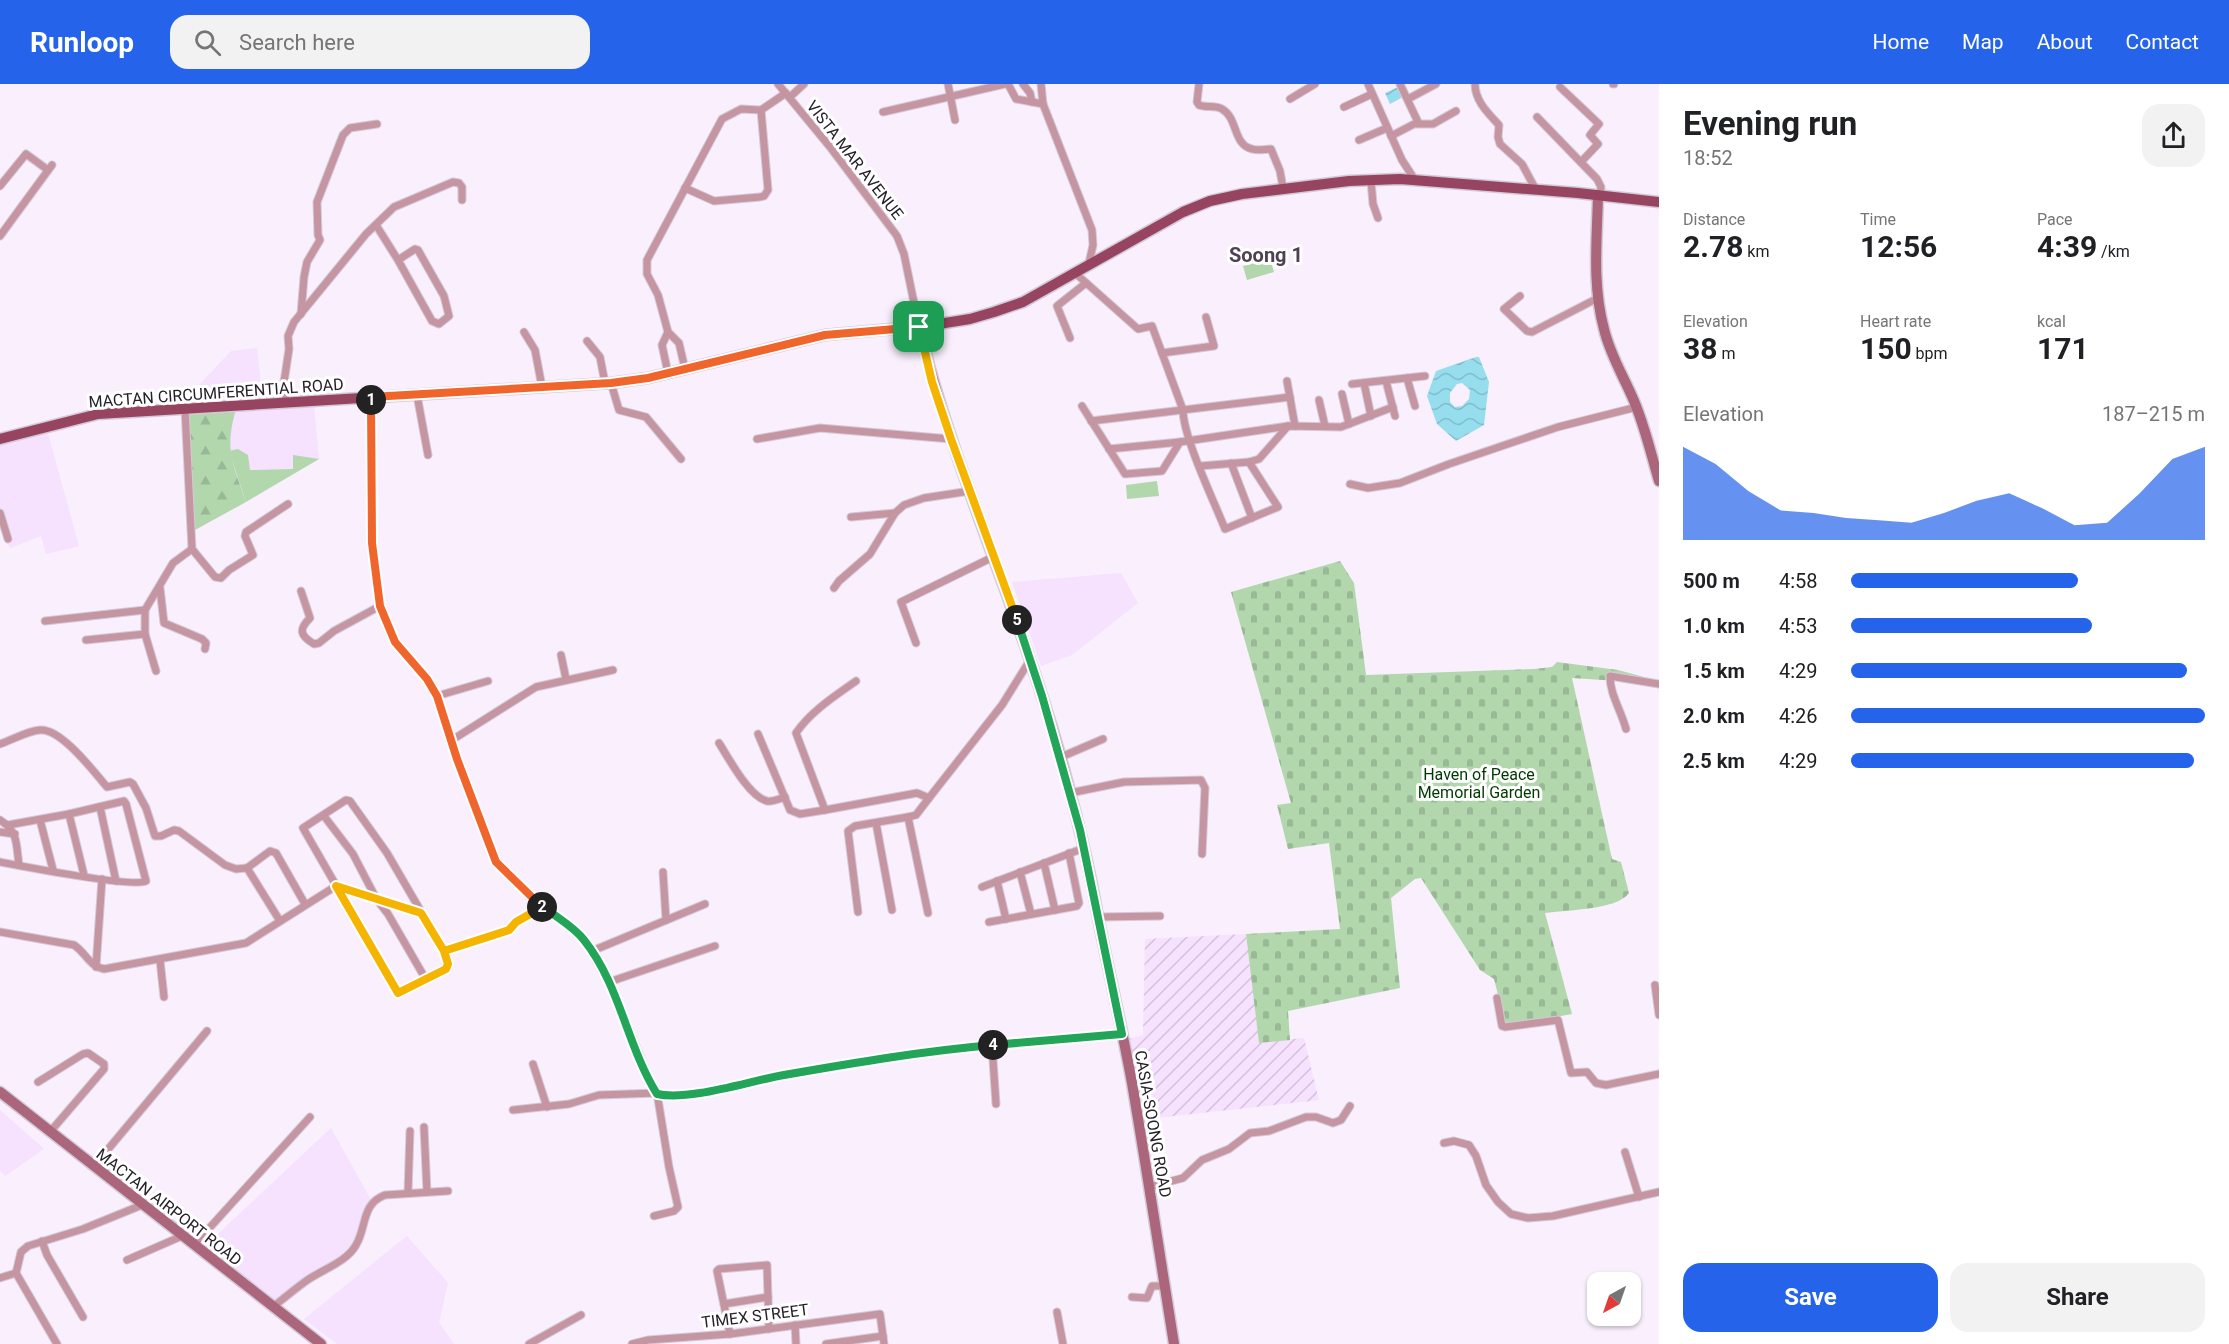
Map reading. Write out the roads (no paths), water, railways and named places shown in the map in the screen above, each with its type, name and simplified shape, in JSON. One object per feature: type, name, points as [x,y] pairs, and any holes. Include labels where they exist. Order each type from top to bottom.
[{"type":"main road","name":"MACTAN CIRCUMFERENTIAL ROAD","points":[[0,439],[93,415],[608,383],[668,373],[825,335],[919,327],[970,319],[1023,302],[1163,221],[1210,201],[1283,188],[1400,179],[1659,202]]},
{"type":"street","points":[[685,369],[679,343],[668,332],[658,295],[646,274],[647,260],[722,119],[741,109],[761,110],[785,89],[804,84]]},
{"type":"street","points":[[948,84],[955,120]]},
{"type":"street","points":[[883,112],[1007,84],[1016,99],[1043,104]]},
{"type":"street","points":[[1023,84],[1030,93],[1032,102]]},
{"type":"street","points":[[1041,84],[1043,104],[1092,230],[1093,245],[1089,263]]},
{"type":"street","points":[[1199,84],[1197,102],[1199,105],[1222,109],[1230,116],[1238,138],[1248,148],[1271,149],[1280,171],[1283,188]]},
{"type":"street","points":[[1290,99],[1315,84]]},
{"type":"street","points":[[1368,84],[1402,160],[1415,180]]},
{"type":"street","points":[[1400,84],[1418,120],[1417,124]]},
{"type":"street","points":[[1408,99],[1436,84]]},
{"type":"street","points":[[1475,84],[1476,93],[1487,113],[1499,125],[1500,144],[1522,164],[1536,190]]},
{"type":"street","points":[[1560,87],[1599,124],[1590,135],[1598,144],[1581,162]]},
{"type":"street","name":"VISTA MAR AVENUE","points":[[785,89],[897,236],[904,254],[919,327]]},
{"type":"street","points":[[1344,107],[1372,94]]},
{"type":"street","points":[[685,188],[714,201],[760,197],[766,193],[768,190],[761,110]]},
{"type":"street","points":[[1391,136],[1417,124],[1432,124],[1456,111]]},
{"type":"street","points":[[1537,117],[1600,183],[1596,275],[1603,328],[1612,358],[1636,407],[1656,456],[1659,481]]},
{"type":"street","points":[[301,314],[307,262],[320,240],[317,202],[336,149],[343,135],[350,128],[377,124]]},
{"type":"street","points":[[1359,141],[1387,128]]},
{"type":"street","points":[[0,186],[26,154],[50,167],[1,232]]},
{"type":"street","points":[[1400,179],[1402,160]]},
{"type":"street","points":[[1371,181],[1373,204],[1378,218]]},
{"type":"street","points":[[286,403],[284,382],[290,329],[366,234],[398,204],[428,194],[453,182],[459,183],[462,187],[462,200]]},
{"type":"street","points":[[376,225],[399,260],[432,321],[439,324],[445,321],[449,316],[444,296],[418,250],[399,260]]},
{"type":"street","points":[[1074,272],[1138,329],[1152,326],[1183,410],[1190,439],[1225,529],[1278,507],[1249,462]]},
{"type":"street","points":[[1070,338],[1056,306],[1086,283]]},
{"type":"street","points":[[1520,296],[1504,309],[1527,331],[1532,332],[1599,298]]},
{"type":"street","points":[[1162,353],[1214,346],[1206,317]]},
{"type":"street","name":"CASIA-SOONG ROAD","points":[[919,327],[932,382],[993,557],[1012,604],[1061,757],[1084,848],[1122,1034],[1174,1344]]},
{"type":"street","points":[[524,332],[535,350],[542,387]]},
{"type":"street","points":[[668,332],[662,345],[668,373]]},
{"type":"street","points":[[587,342],[600,357],[619,410],[646,417],[681,459]]},
{"type":"street","points":[[1352,384],[1425,376]]},
{"type":"street","points":[[1407,378],[1415,406]]},
{"type":"street","points":[[1200,466],[1249,462],[1259,459],[1292,426],[1287,381]]},
{"type":"street","points":[[1386,381],[1395,416]]},
{"type":"street","points":[[1364,383],[1371,416]]},
{"type":"street","points":[[1342,394],[1349,424]]},
{"type":"street","points":[[417,395],[429,455]]},
{"type":"street","points":[[371,397],[372,543],[380,606],[395,642],[427,679],[437,696],[457,759],[496,862],[543,907],[576,931],[592,951],[609,982],[657,1094],[678,1207],[674,1211],[654,1216]]},
{"type":"street","points":[[1091,421],[1290,397]]},
{"type":"street","points":[[1319,400],[1325,426]]},
{"type":"street","points":[[1082,406],[1125,474],[1162,471],[1180,442]]},
{"type":"street","points":[[1109,449],[1180,442],[1292,426],[1341,427],[1393,407]]},
{"type":"street","points":[[1350,484],[1368,488],[1400,483],[1558,427],[1636,407]]},
{"type":"street","points":[[185,409],[192,549],[215,577],[220,578],[253,555],[245,536],[246,532],[288,504]]},
{"type":"street","points":[[757,439],[820,428],[951,439]]},
{"type":"street","points":[[1231,463],[1252,518]]},
{"type":"street","points":[[834,588],[870,554],[895,513],[904,505],[924,498],[970,491]]},
{"type":"street","points":[[0,513],[8,539]]},
{"type":"street","points":[[851,517],[895,513]]},
{"type":"street","points":[[156,671],[145,634],[145,610],[173,563],[192,549]]},
{"type":"street","points":[[916,644],[901,602],[993,557]]},
{"type":"street","points":[[160,588],[164,623],[202,639],[206,644],[205,649]]},
{"type":"street","points":[[301,591],[310,618],[303,625],[302,631],[304,637],[314,644],[320,643],[334,632],[380,606]]},
{"type":"street","points":[[45,621],[145,610]]},
{"type":"street","points":[[86,640],[145,634]]},
{"type":"street","points":[[561,655],[566,679]]},
{"type":"street","points":[[858,912],[847,834],[850,829],[855,826],[916,815],[1002,705],[1030,660]]},
{"type":"street","points":[[452,740],[536,687],[613,670]]},
{"type":"street","points":[[1626,729],[1622,712],[1610,688],[1610,676],[1659,684]]},
{"type":"street","points":[[437,696],[488,681]]},
{"type":"street","points":[[825,810],[796,733],[802,724],[822,706],[856,681]]},
{"type":"street","points":[[0,744],[42,730],[56,734],[107,787],[134,783],[146,808],[155,836],[161,836],[174,830],[179,831],[231,869],[247,868],[268,852],[273,851],[305,904]]},
{"type":"street","points":[[758,734],[790,810],[800,814],[917,793],[929,798]]},
{"type":"street","points":[[1061,757],[1103,739]]},
{"type":"street","points":[[719,742],[748,786],[761,798],[771,801],[785,797]]},
{"type":"street","points":[[1070,793],[1124,782],[1201,780],[1205,788],[1202,854]]},
{"type":"street","points":[[346,800],[350,801],[387,854],[444,951],[448,964],[446,969],[398,993],[336,886],[303,828],[346,800]]},
{"type":"street","points":[[0,862],[116,881],[140,884],[146,881],[126,804],[120,801],[69,814],[8,825]]},
{"type":"street","points":[[100,807],[116,881]]},
{"type":"street","points":[[69,814],[84,876]]},
{"type":"street","points":[[324,816],[353,854],[377,900],[388,914],[425,978]]},
{"type":"street","points":[[908,817],[928,913]]},
{"type":"street","points":[[0,820],[8,825],[15,834],[19,865]]},
{"type":"street","points":[[40,820],[53,870]]},
{"type":"street","points":[[876,823],[892,910]]},
{"type":"street","points":[[0,832],[15,834]]},
{"type":"street","points":[[982,887],[1084,848]]},
{"type":"street","points":[[989,922],[1074,908],[1078,903],[1069,853]]},
{"type":"street","points":[[1044,863],[1055,910]]},
{"type":"street","points":[[247,868],[280,921]]},
{"type":"street","points":[[663,872],[666,920]]},
{"type":"street","points":[[1020,872],[1031,914]]},
{"type":"street","points":[[96,967],[102,879]]},
{"type":"street","points":[[998,881],[1006,919]]},
{"type":"street","points":[[0,932],[74,945],[91,964],[104,969],[246,943],[336,886],[421,913]]},
{"type":"street","points":[[592,951],[705,904]]},
{"type":"street","points":[[444,951],[509,930],[516,922],[543,907]]},
{"type":"street","points":[[1098,917],[1160,916]]},
{"type":"street","points":[[609,982],[715,946]]},
{"type":"street","points":[[160,960],[164,997]]},
{"type":"street","points":[[1654,985],[1659,1015]]},
{"type":"street","points":[[1497,998],[1502,1026],[1558,1020],[1571,1073],[1587,1072],[1596,1083],[1606,1085],[1659,1074]]},
{"type":"street","points":[[94,1166],[207,1031]]},
{"type":"street","points":[[513,1110],[569,1104],[599,1095],[681,1096],[885,1058],[992,1045],[1122,1034]]},
{"type":"street","points":[[992,1045],[996,1104]]},
{"type":"street","points":[[38,1082],[83,1054],[88,1053],[104,1064],[104,1068],[50,1132]]},
{"type":"street","points":[[532,1064],[547,1107]]},
{"type":"street","name":"MACTAN AIRPORT ROAD","points":[[0,1092],[321,1344]]},
{"type":"street","points":[[1149,1187],[1183,1178],[1202,1160],[1237,1144],[1250,1133],[1269,1131],[1306,1117],[1316,1117],[1333,1123],[1341,1120],[1350,1106]]},
{"type":"street","points":[[194,1245],[310,1117]]},
{"type":"street","points":[[424,1126],[428,1192]]},
{"type":"street","points":[[408,1193],[410,1131]]},
{"type":"street","points":[[1444,1143],[1454,1141],[1469,1145],[1476,1156],[1486,1185],[1498,1202],[1511,1214],[1528,1218],[1553,1216],[1659,1192]]},
{"type":"street","points":[[1625,1152],[1639,1197]]},
{"type":"street","points":[[273,1307],[307,1280],[348,1255],[356,1245],[368,1209],[376,1198],[385,1195],[448,1191]]},
{"type":"street","points":[[57,1344],[16,1274],[21,1252],[28,1246],[83,1229],[142,1204]]},
{"type":"street","points":[[127,1260],[182,1236]]},
{"type":"street","points":[[42,1241],[47,1255],[83,1317]]},
{"type":"street","points":[[730,1334],[717,1271],[719,1269],[767,1265],[769,1329]]},
{"type":"street","points":[[0,1278],[16,1274]]},
{"type":"street","points":[[1132,1298],[1147,1298],[1152,1286],[1165,1286]]},
{"type":"street","points":[[724,1304],[768,1297]]},
{"type":"street","points":[[1057,1312],[1063,1344]]},
{"type":"street","name":"TIMEX STREET","points":[[632,1344],[648,1340],[702,1340],[730,1334],[880,1314],[883,1340]]},
{"type":"street","points":[[529,1344],[581,1316]]},
{"type":"street","points":[[795,1325],[796,1344]]},
{"type":"street","points":[[826,1344],[883,1340]]},
{"type":"water","points":[[1398,87],[1403,97],[1390,104],[1385,93]]},
{"type":"water","points":[[1479,357],[1489,382],[1484,425],[1456,441],[1437,424],[1427,396],[1436,371]],"holes":[[[1462,383],[1470,390],[1469,399],[1462,406],[1455,407],[1450,402],[1450,393],[1457,384]]]},
{"type":"district","name":"Soong 1","points":[[1266,255]]},
{"type":"park label","name":"Haven of Peace Memorial Garden","points":[[1479,783]]}]
